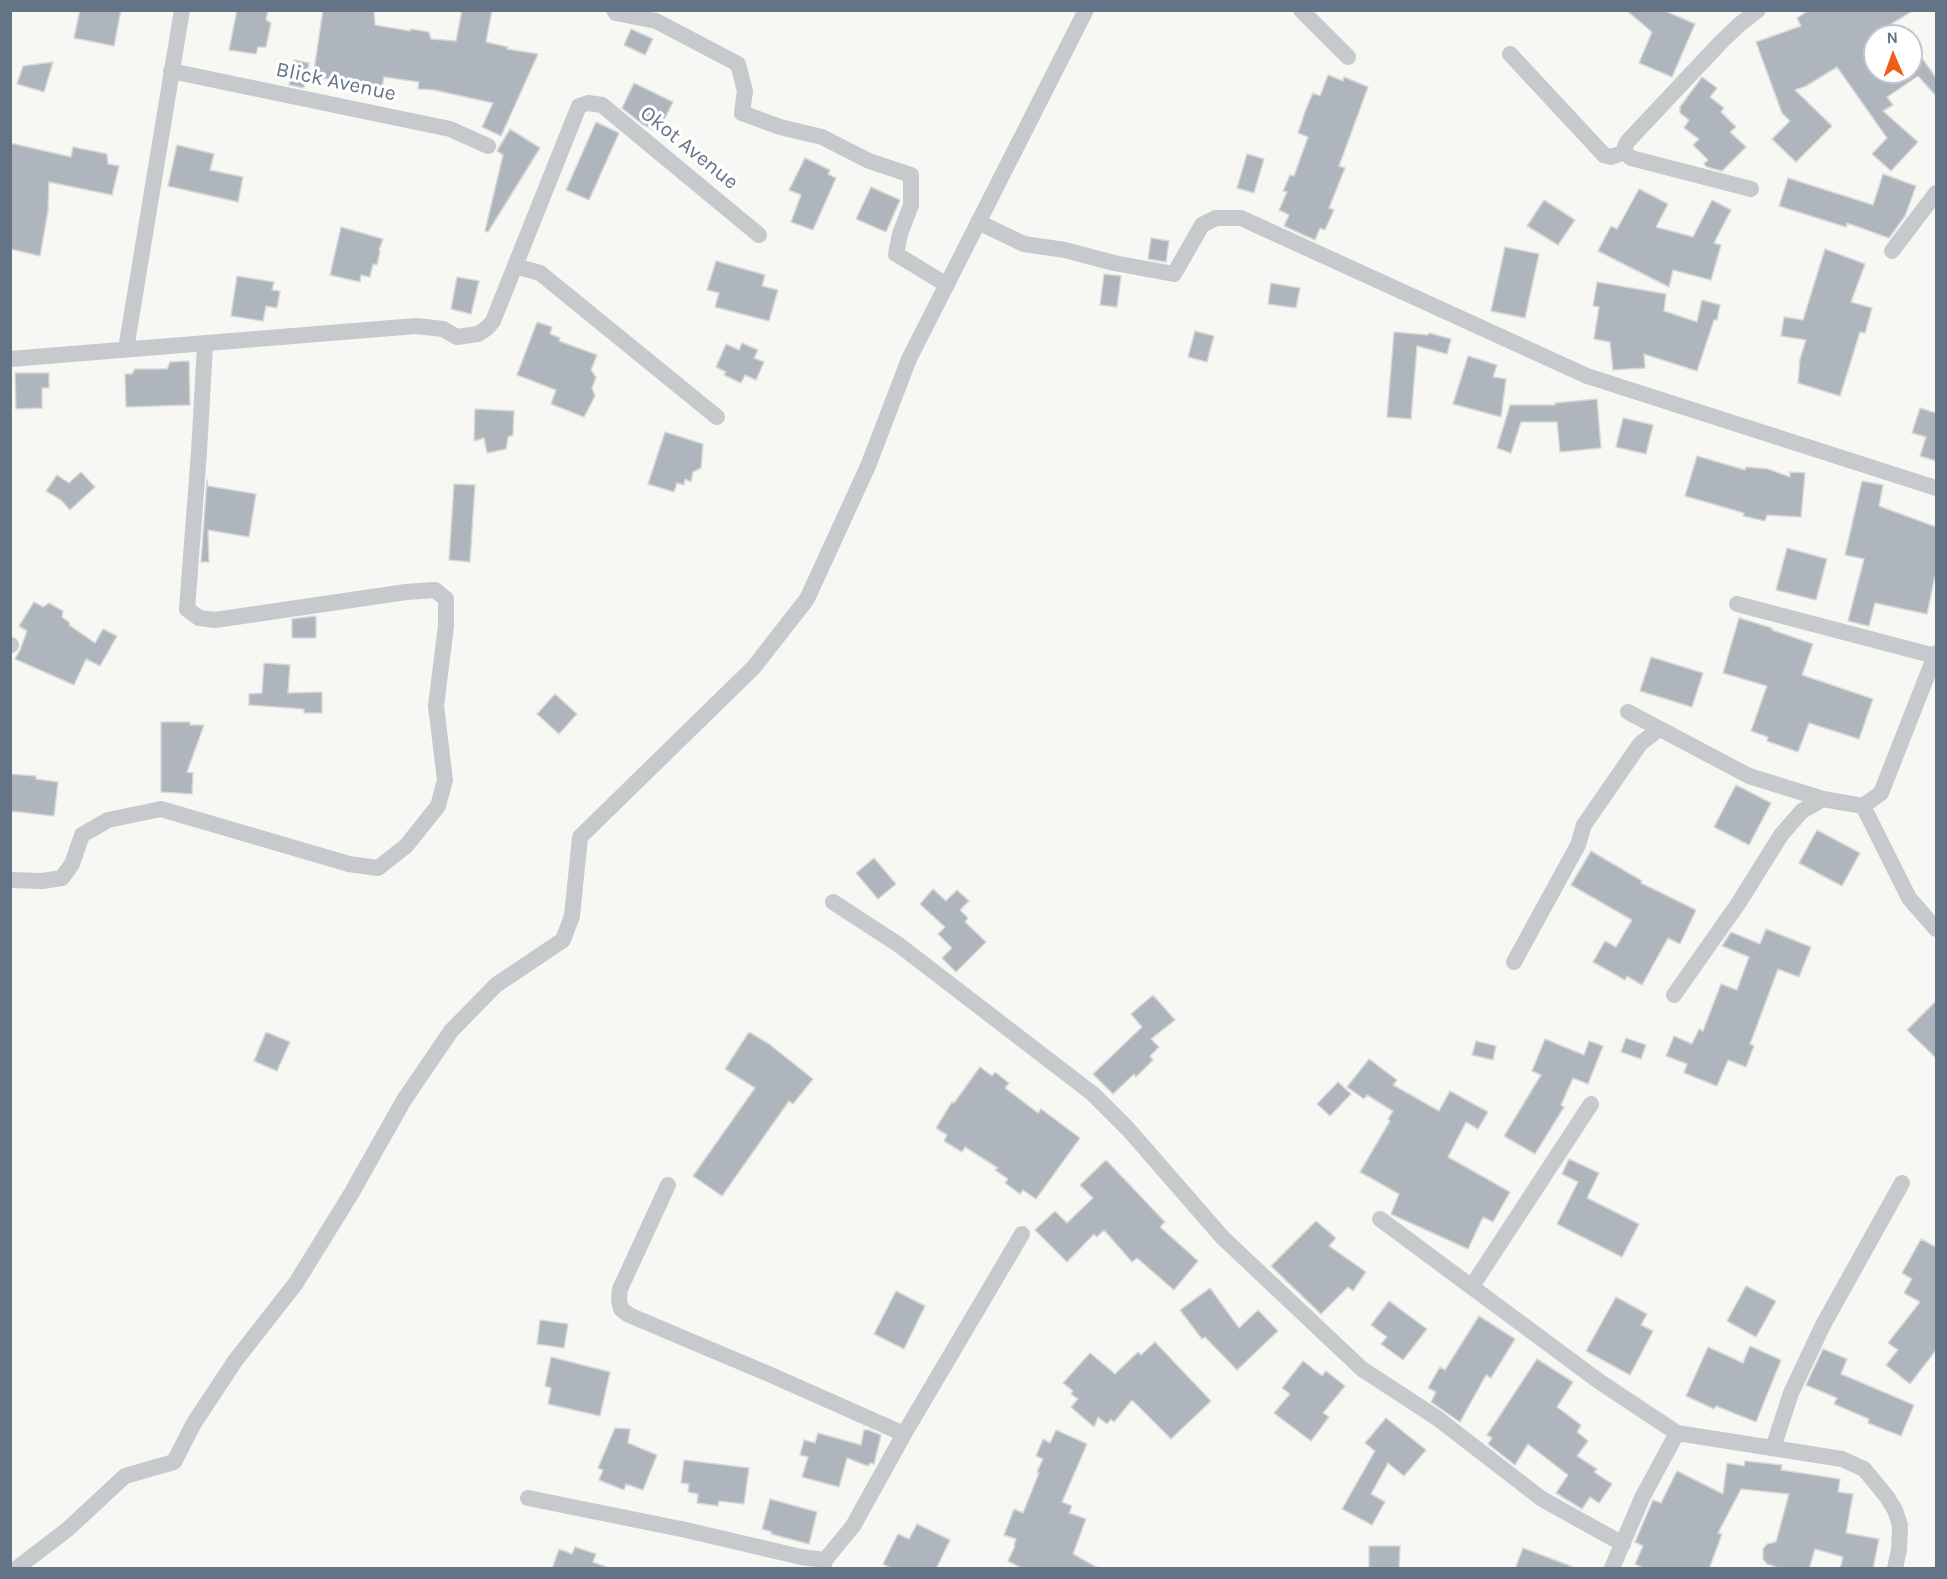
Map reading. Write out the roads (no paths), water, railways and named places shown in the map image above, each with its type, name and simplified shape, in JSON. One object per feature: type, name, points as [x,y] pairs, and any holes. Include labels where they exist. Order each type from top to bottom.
[{"type":"street","points":[[126,349],[182,10]]},
{"type":"street","points":[[614,10],[616,13],[656,21],[738,64],[745,91],[742,113],[780,127],[822,137],[869,161],[911,175],[911,205],[900,234],[896,254],[947,285]]},
{"type":"street","points":[[17,1569],[68,1528],[125,1476],[174,1462],[194,1423],[235,1361],[296,1283],[351,1194],[404,1100],[451,1030],[496,985],[563,940],[572,916],[580,837],[754,667],[807,599],[868,466],[909,359],[1086,10]]},
{"type":"street","points":[[1301,10],[1348,57]]},
{"type":"street","points":[[1625,152],[1628,141],[1736,17],[1758,10]]},
{"type":"street","points":[[1510,54],[1604,155],[1611,157],[1625,152]]},
{"type":"street","name":"Blick Avenue","points":[[171,71],[450,129],[488,146]]},
{"type":"street","name":"Okot Avenue","points":[[515,266],[579,106],[588,103],[602,105],[759,235]]},
{"type":"street","points":[[1625,152],[1631,158],[1751,189]]},
{"type":"street","points":[[1892,250],[1936,193]]},
{"type":"street","points":[[978,222],[1024,244],[1065,250],[1174,274],[1202,225],[1215,218],[1241,218],[1587,376],[1936,488]]},
{"type":"street","points":[[10,359],[205,345],[416,326],[443,329],[457,337],[478,334],[492,321],[515,266],[540,273],[717,417]]},
{"type":"street","points":[[10,880],[42,881],[62,878],[72,864],[82,835],[108,820],[161,809],[349,864],[378,868],[406,846],[438,806],[445,780],[436,706],[446,626],[446,599],[435,590],[406,592],[215,620],[199,618],[187,609],[200,452],[205,345]]},
{"type":"street","points":[[1628,712],[1749,776],[1822,799],[1863,806],[1881,793],[1936,654],[1737,604]]},
{"type":"street","points":[[1514,962],[1578,845],[1584,825],[1640,744],[1659,729]]},
{"type":"street","points":[[1674,995],[1738,904],[1781,835],[1802,811],[1822,799]]},
{"type":"street","points":[[1863,806],[1909,898],[1936,929]]},
{"type":"street","points":[[833,902],[899,945],[1093,1094],[1128,1129],[1223,1238],[1362,1370],[1437,1418],[1542,1499],[1623,1544]]},
{"type":"street","points":[[1472,1286],[1591,1104]]},
{"type":"street","points":[[1773,1448],[1791,1393],[1823,1324],[1902,1183]]},
{"type":"street","points":[[668,1185],[620,1289],[618,1300],[621,1309],[629,1315],[904,1434]]},
{"type":"street","points":[[1380,1219],[1600,1382],[1677,1433],[1842,1459],[1864,1469],[1887,1497],[1897,1518],[1899,1550],[1895,1569]]},
{"type":"street","points":[[528,1498],[686,1530],[824,1564],[853,1526],[904,1434],[1022,1234]]},
{"type":"street","points":[[1612,1569],[1642,1498],[1677,1433]]}]
